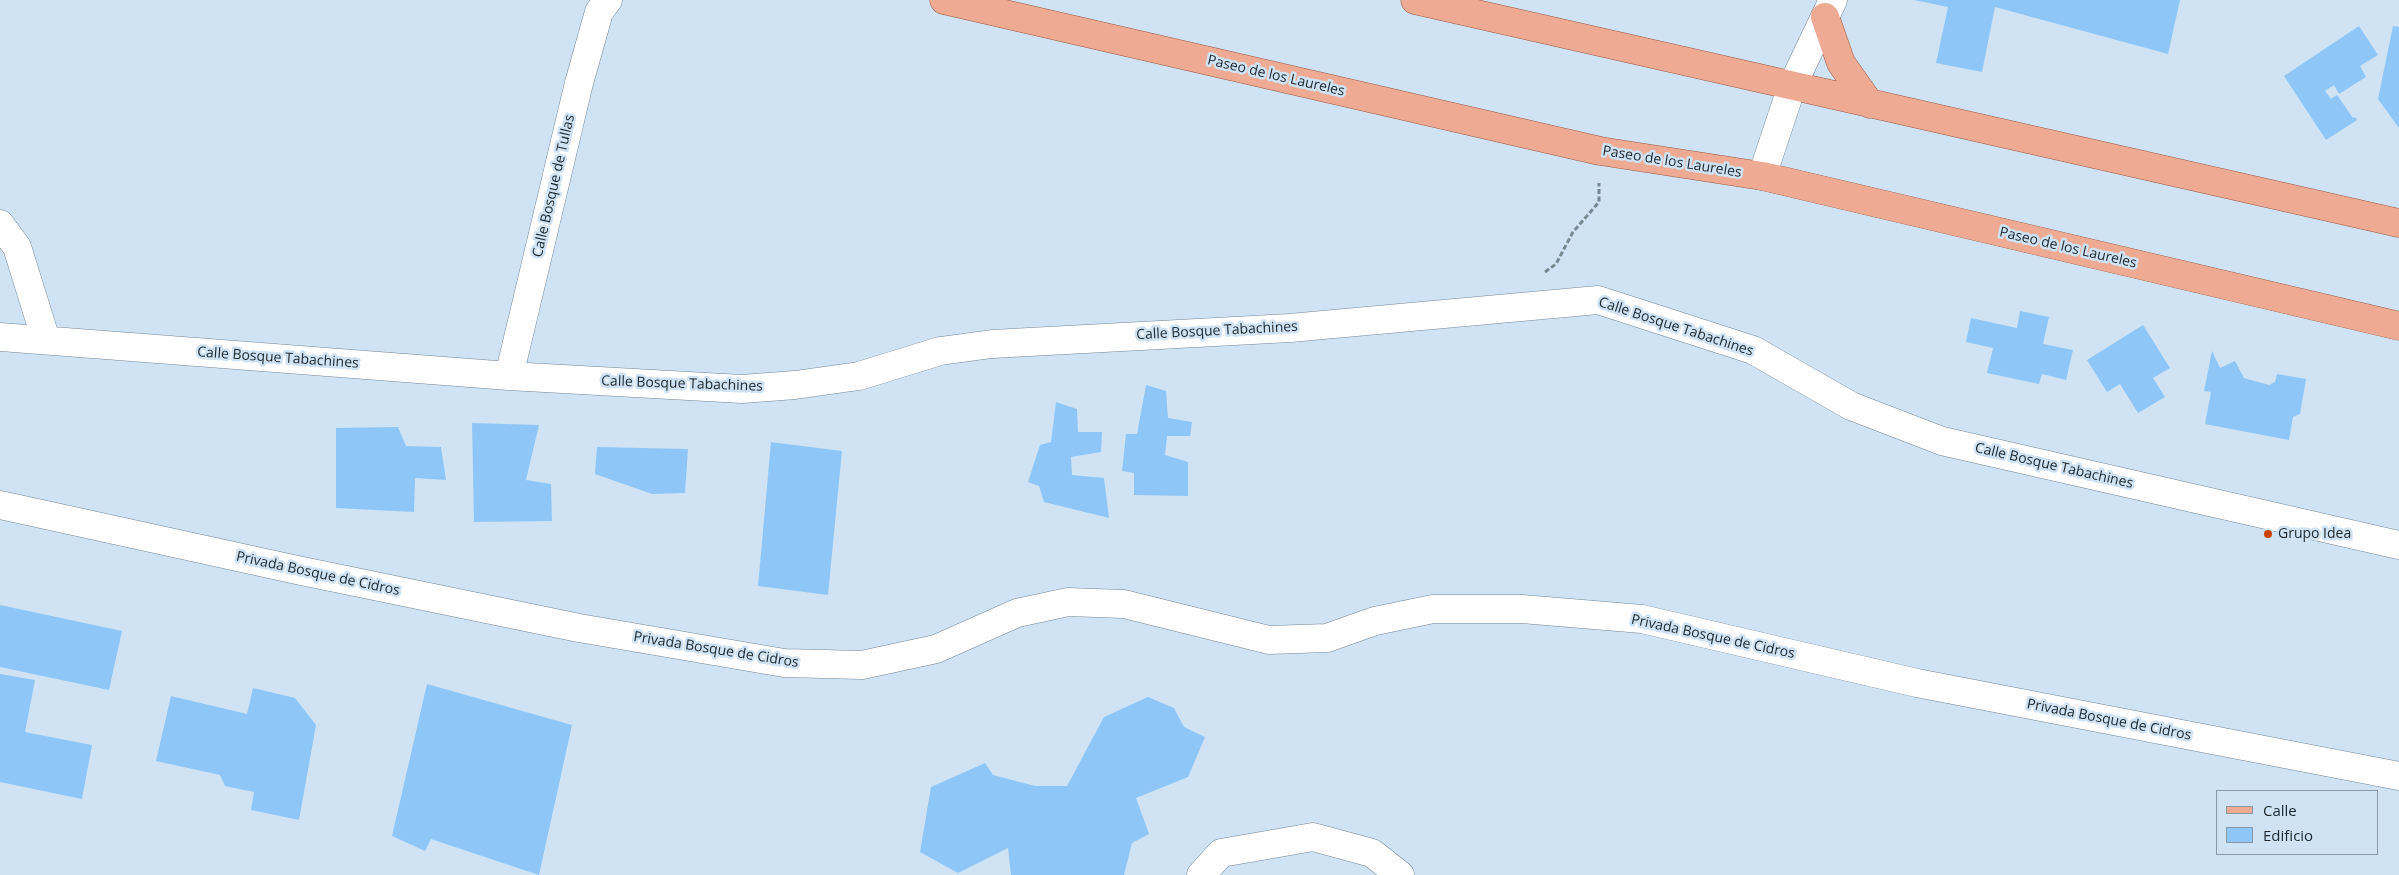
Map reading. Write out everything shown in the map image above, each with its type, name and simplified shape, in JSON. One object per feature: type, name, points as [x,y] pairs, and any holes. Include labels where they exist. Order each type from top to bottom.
[{"type":"main road","name":"Paseo de los Laureles","points":[[944,0],[1600,151],[1762,176],[2399,326]]},
{"type":"main road","points":[[1415,0],[2399,223]]},
{"type":"main road","points":[[1829,8],[1840,63],[1870,104]]},
{"type":"street","name":"Calle Bosque de Tullas","points":[[509,376],[579,83],[599,12],[608,0]]},
{"type":"street","points":[[1762,176],[1792,86],[1829,8]]},
{"type":"street","points":[[0,224],[17,247],[46,340]]},
{"type":"street","name":"Calle Bosque Tabachines","points":[[0,336],[509,376],[742,389],[795,385],[859,376],[940,352],[992,344],[1290,328],[1598,300],[1753,350],[1851,406],[1942,441],[2399,545]]},
{"type":"street","name":"Privada Bosque de Cidros","points":[[0,505],[297,570],[579,628],[784,663],[862,665],[936,649],[1017,613],[1068,602],[1124,604],[1269,640],[1327,638],[1375,621],[1433,609],[1522,609],[1642,619],[1917,683],[2399,776]]},
{"type":"street","points":[[1201,875],[1221,853],[1312,837],[1372,853],[1400,875]]},
{"type":"path","points":[[1540,276],[1556,264],[1573,232],[1599,202],[1600,151]]},
{"type":"building","points":[[1914,0],[2180,0],[2168,54],[1995,7],[1982,72],[1936,63],[1948,7]]},
{"type":"building","points":[[2359,26],[2378,55],[2360,66],[2366,77],[2339,94],[2334,85],[2325,91],[2331,99],[2337,95],[2353,118],[2355,117],[2357,120],[2326,140],[2284,76]]},
{"type":"building","points":[[2393,26],[2399,27],[2399,128],[2378,99]]},
{"type":"building","points":[[2020,311],[2049,317],[2043,344],[2073,350],[2066,380],[2042,374],[2039,384],[1987,373],[1993,348],[1966,342],[1971,318],[2017,328]]},
{"type":"building","points":[[2143,325],[2170,368],[2153,378],[2165,397],[2138,413],[2120,384],[2107,392],[2087,360]]},
{"type":"building","points":[[2212,351],[2220,368],[2235,361],[2244,378],[2269,385],[2275,382],[2277,374],[2306,379],[2300,414],[2293,417],[2289,440],[2205,424],[2211,392],[2204,391]]},
{"type":"building","points":[[1146,385],[1166,391],[1168,418],[1192,422],[1190,436],[1167,436],[1165,455],[1188,462],[1188,496],[1134,495],[1134,473],[1122,471],[1126,434],[1137,434]]},
{"type":"building","points":[[1056,402],[1077,409],[1078,432],[1102,432],[1101,452],[1071,457],[1072,475],[1104,478],[1109,518],[1044,502],[1039,486],[1028,482],[1040,445],[1051,442]]},
{"type":"building","points":[[472,423],[539,425],[526,480],[551,484],[552,521],[474,522]]},
{"type":"building","points":[[398,427],[406,446],[441,447],[446,480],[415,478],[414,512],[336,508],[336,428]]},
{"type":"building","points":[[771,442],[842,451],[828,595],[758,586]]},
{"type":"building","points":[[597,447],[688,449],[685,493],[652,494],[595,474]]},
{"type":"building","points":[[0,605],[122,631],[109,690],[0,667]]},
{"type":"building","points":[[0,674],[35,680],[25,732],[92,745],[82,799],[0,782]]},
{"type":"building","points":[[427,684],[572,725],[539,875],[431,839],[425,851],[392,836]]},
{"type":"building","points":[[253,688],[295,698],[316,725],[299,820],[251,810],[254,792],[225,786],[220,775],[156,761],[171,696],[247,714]]},
{"type":"building","points":[[1148,697],[1174,708],[1184,727],[1205,737],[1188,777],[1136,798],[1149,834],[1132,843],[1124,875],[1011,875],[1008,848],[958,873],[920,852],[931,787],[985,763],[993,775],[1035,786],[1067,786],[1104,717]]},
{"type":"place","name":"Grupo Idea","points":[[2268,534]]}]
